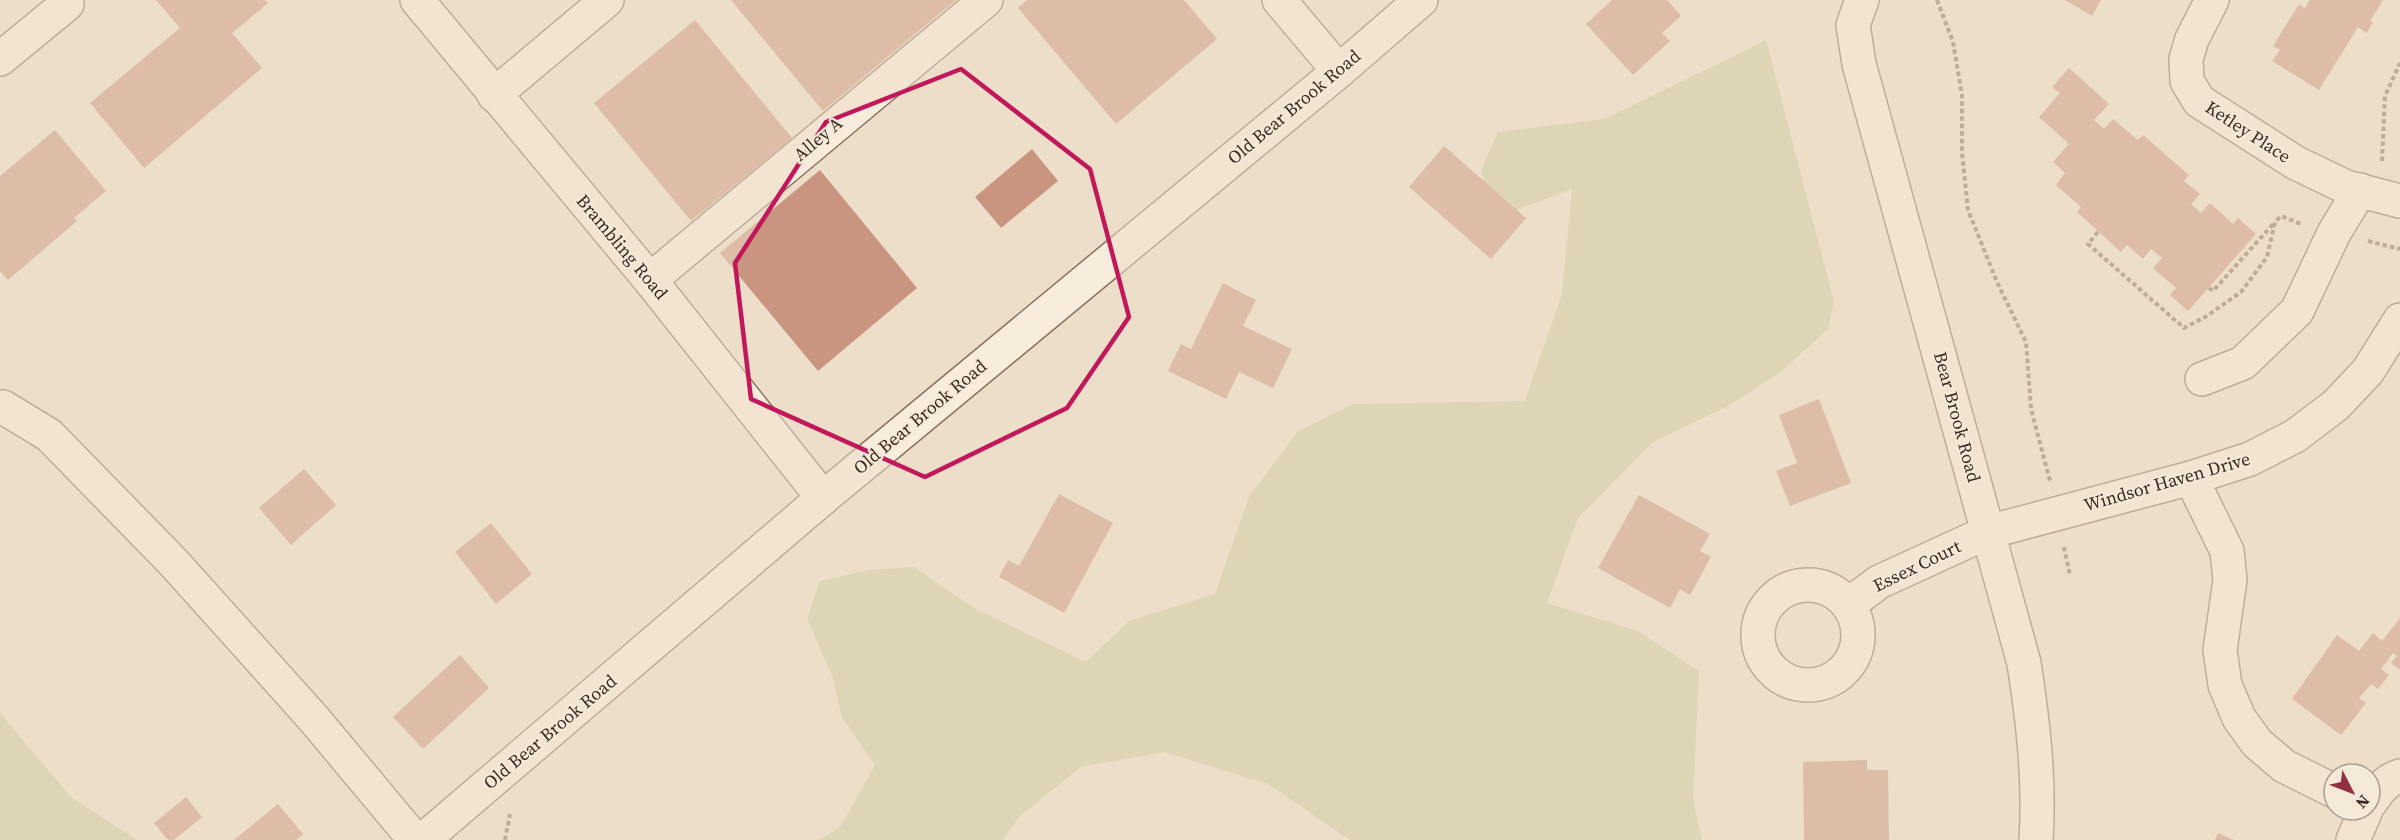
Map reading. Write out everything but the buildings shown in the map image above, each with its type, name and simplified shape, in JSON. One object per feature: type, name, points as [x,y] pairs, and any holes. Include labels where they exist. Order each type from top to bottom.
[{"type":"street","points":[[0,59],[67,4],[68,0]]},
{"type":"street","name":"Brambling Road","points":[[417,0],[650,280],[823,498]]},
{"type":"street","points":[[494,94],[607,0]]},
{"type":"street","name":"Alley A","points":[[650,280],[986,0]]},
{"type":"street","points":[[1280,0],[1339,71]]},
{"type":"street","name":"Old Bear Brook Road","points":[[423,840],[823,498],[1339,71],[1421,0]]},
{"type":"street","name":"Ketley Place","points":[[2212,0],[2192,39],[2186,59],[2187,81],[2199,100],[2296,164],[2346,187],[2400,201]]},
{"type":"street","name":"Bear Brook Road","points":[[1852,8],[1859,64],[2024,663],[2034,731],[2038,811],[2036,840]]},
{"type":"street","points":[[2202,380],[2243,363],[2297,311],[2334,233],[2360,190]]},
{"type":"street","name":"Windsor Haven Drive","points":[[1988,532],[2191,478],[2250,459],[2295,436],[2336,405],[2368,371],[2400,320]]},
{"type":"street","points":[[3,407],[49,435],[174,563],[314,719],[415,840]]},
{"type":"street","points":[[2191,478],[2227,551],[2230,580],[2220,650],[2225,685],[2239,718],[2257,743],[2284,766],[2322,785]]},
{"type":"street","name":"Essex Court","points":[[1848,605],[1879,582],[1988,532]]},
{"type":"street","points":[[2382,787],[2392,778],[2400,776]]},
{"type":"street","points":[[2354,840],[2361,822]]},
{"type":"path","points":[[1937,0],[1953,42],[1962,95],[1962,153],[1968,210],[1997,282],[2026,342],[2031,409],[2070,575]]},
{"type":"path","points":[[2381,162],[2385,96],[2400,63]]},
{"type":"path","points":[[2209,288],[2213,291],[2281,216],[2307,226]]},
{"type":"path","points":[[2098,232],[2088,244],[2184,328],[2241,292],[2267,257],[2275,222]]},
{"type":"path","points":[[505,840],[512,805]]},
{"type":"highlighted area","points":[[961,69],[1090,169],[1129,317],[1067,408],[925,477],[751,399],[735,263],[826,122]]},
{"type":"green space","points":[[1766,40],[1834,302],[1828,329],[1781,372],[1728,406],[1652,443],[1578,518],[1547,603],[1638,631],[1699,671],[1693,800],[1702,840],[1350,840],[1268,784],[1164,752],[1081,767],[1019,817],[1003,840],[819,840],[841,826],[875,765],[842,717],[833,678],[807,619],[820,581],[869,570],[914,567],[976,609],[1086,662],[1129,621],[1215,594],[1249,497],[1298,431],[1354,404],[1525,401],[1562,294],[1572,189],[1495,218],[1481,170],[1498,132],[1605,119]]},
{"type":"green space","points":[[0,713],[71,797],[137,840],[0,840]]}]
